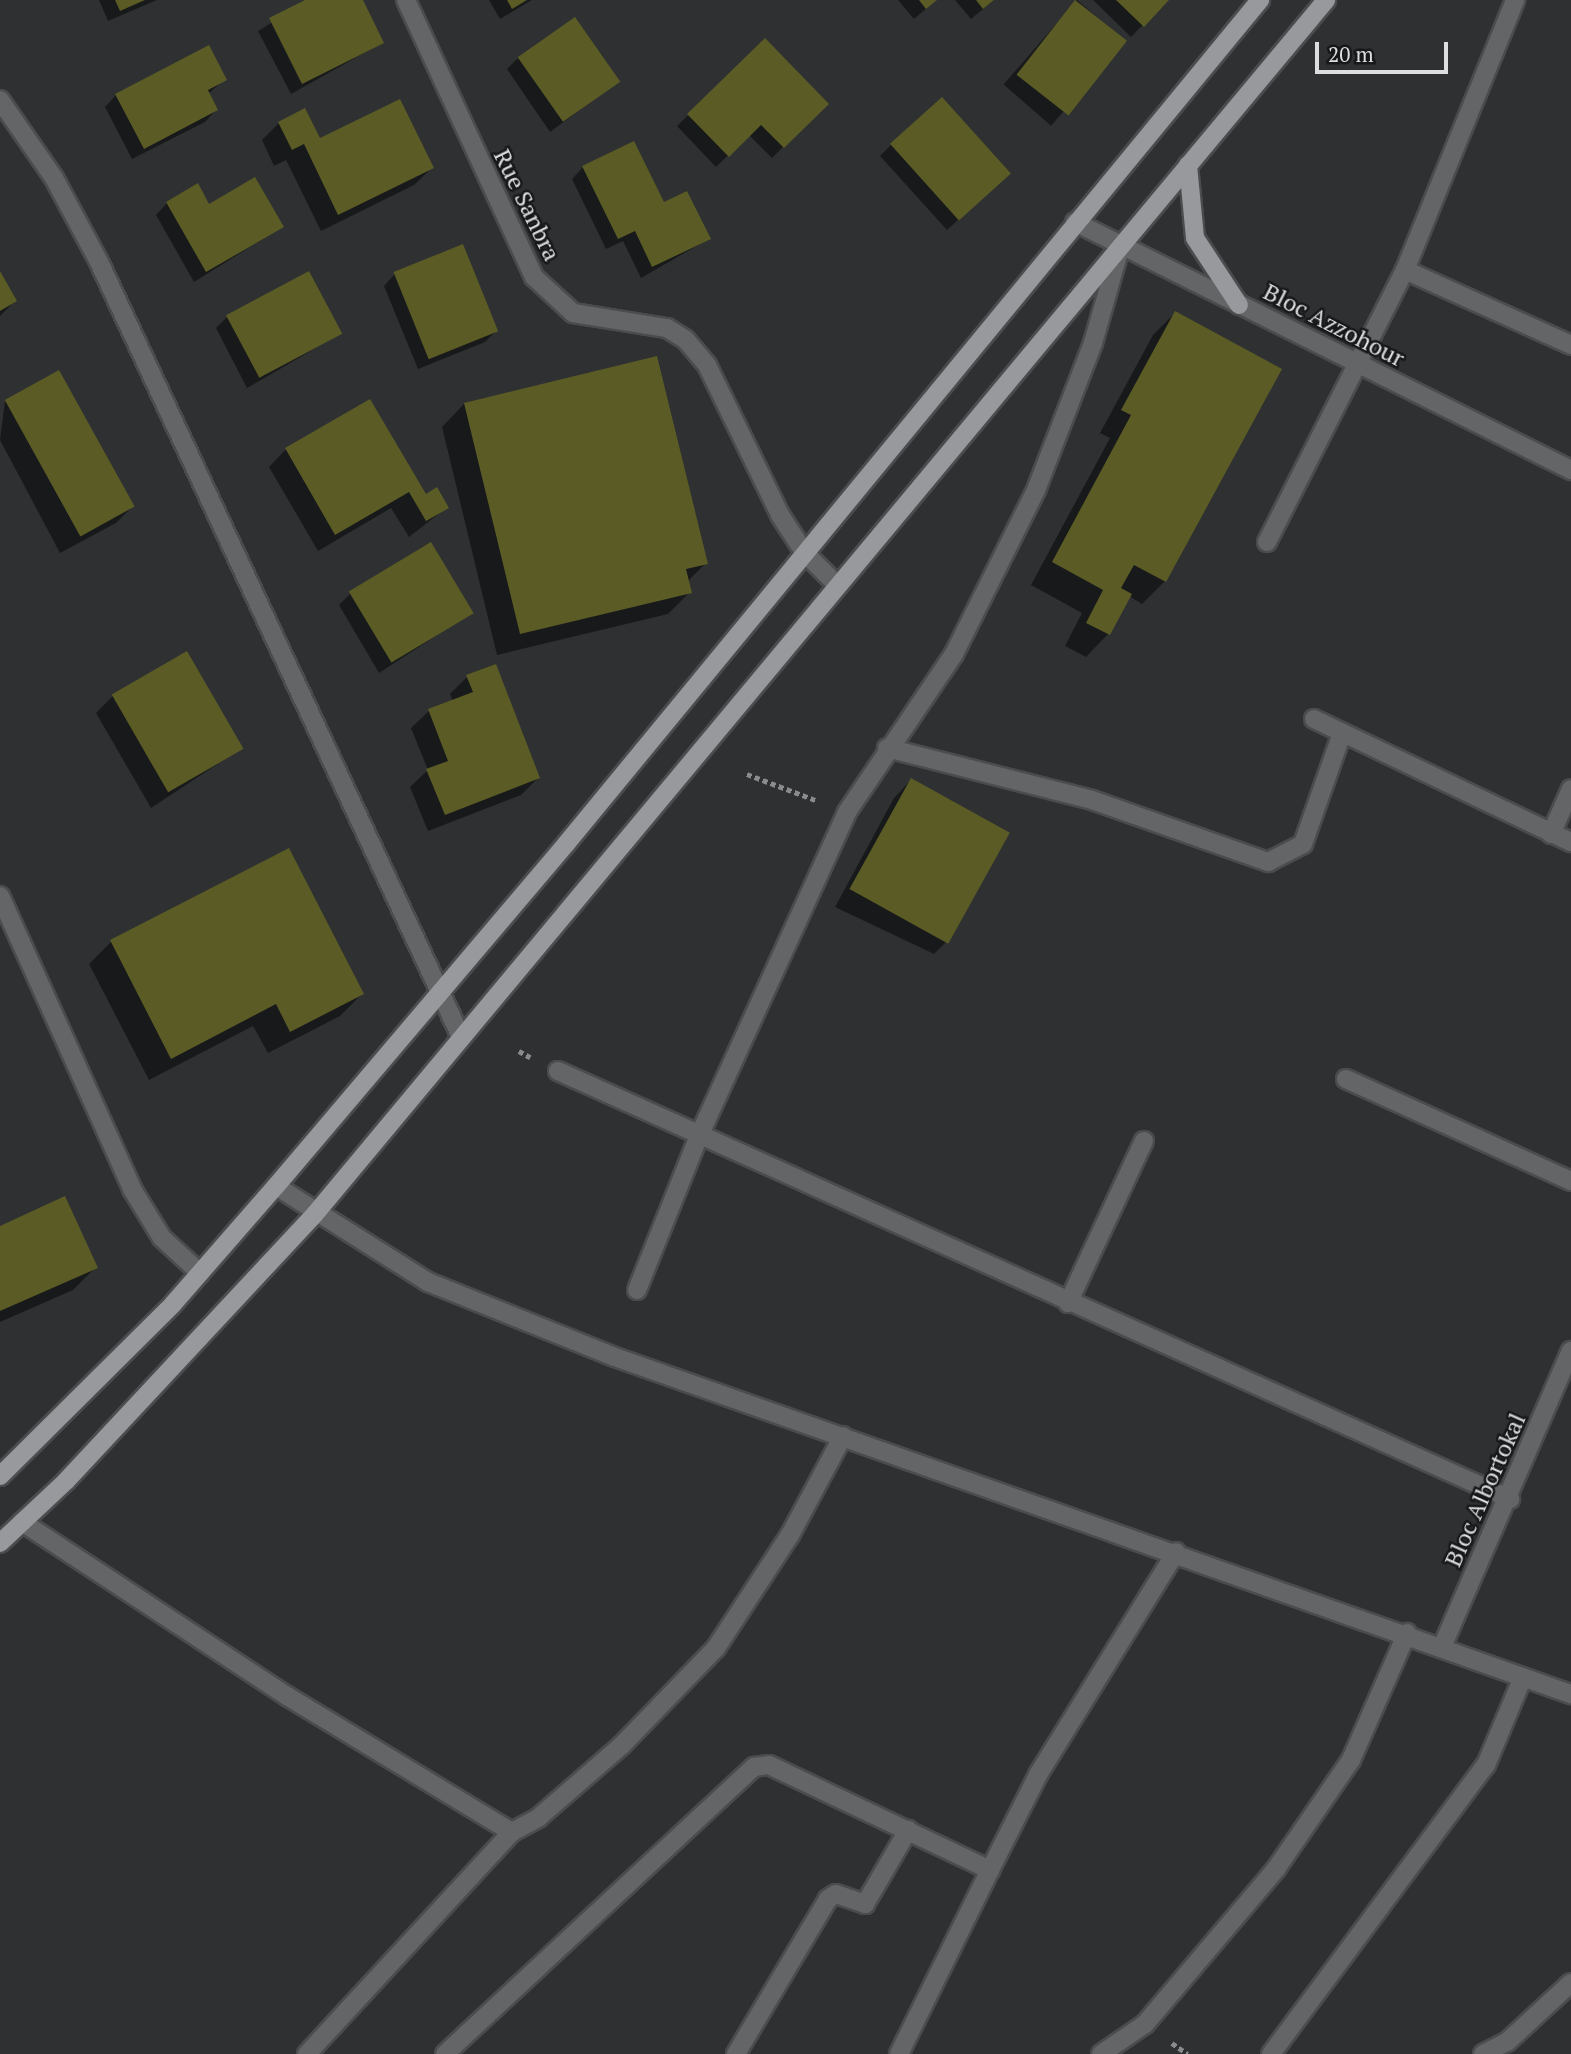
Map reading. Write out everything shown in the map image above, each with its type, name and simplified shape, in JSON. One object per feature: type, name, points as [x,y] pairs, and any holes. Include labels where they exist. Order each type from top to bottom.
[{"type":"main road","points":[[0,1476],[200,1273],[276,1186],[440,993],[1260,0]]},
{"type":"main road","points":[[0,1542],[315,1214],[1325,0]]},
{"type":"main road","points":[[1188,165],[1195,238],[1239,305]]},
{"type":"street","name":"Rue Sanbra","points":[[406,0],[534,277],[573,313],[667,328],[686,340],[707,365],[804,552],[838,586]]},
{"type":"street","points":[[1267,542],[1405,270],[1515,0]]},
{"type":"street","points":[[0,100],[54,178],[99,262],[461,1037]]},
{"type":"street","name":"Bloc Azzohour","points":[[1076,222],[1571,470]]},
{"type":"street","points":[[637,1290],[698,1138],[847,812],[887,748],[960,642],[1037,490],[1088,356],[1121,245]]},
{"type":"street","points":[[1405,270],[1571,345]]},
{"type":"street","points":[[1314,719],[1571,842]]},
{"type":"street","points":[[887,748],[1093,800],[1268,862],[1303,844],[1342,733]]},
{"type":"street","points":[[1551,834],[1571,789]]},
{"type":"street","points":[[0,896],[132,1189],[162,1238],[200,1273]]},
{"type":"street","points":[[558,1071],[698,1138],[1510,1499]]},
{"type":"street","points":[[1346,1079],[1571,1181]]},
{"type":"street","points":[[1068,1303],[1144,1141]]},
{"type":"street","points":[[276,1186],[315,1214],[429,1282],[612,1356],[1407,1633],[1571,1694]]},
{"type":"street","name":"Bloc Albortokal","points":[[1442,1647],[1510,1499],[1571,1354]]},
{"type":"street","points":[[307,2054],[512,1832],[538,1818],[622,1745],[716,1648],[790,1535],[843,1436]]},
{"type":"street","points":[[22,1522],[287,1696],[512,1832]]},
{"type":"street","points":[[899,2054],[1039,1773],[1175,1552]]},
{"type":"street","points":[[1101,2054],[1145,2024],[1276,1869],[1351,1760],[1407,1633]]},
{"type":"street","points":[[1271,2054],[1486,1765],[1523,1677]]},
{"type":"street","points":[[445,2054],[754,1767],[769,1765],[990,1870]]},
{"type":"street","points":[[736,2054],[828,1899],[836,1894],[865,1904],[908,1830]]},
{"type":"street","points":[[1483,2054],[1507,2042],[1571,1983]]},
{"type":"path","points":[[747,774],[847,812]]},
{"type":"building","points":[[115,0],[145,0],[120,11]]},
{"type":"building","points":[[305,0],[363,0],[384,43],[302,84],[269,18]]},
{"type":"building","points":[[507,0],[527,0],[512,9]]},
{"type":"building","points":[[919,0],[937,0],[926,9]]},
{"type":"building","points":[[976,0],[994,0],[983,9]]},
{"type":"building","points":[[1075,0],[1127,41],[1069,115],[1017,75]]},
{"type":"building","points":[[1116,0],[1169,0],[1144,27]]},
{"type":"building","points":[[575,17],[620,82],[563,122],[518,57]]},
{"type":"building","points":[[765,38],[829,104],[784,148],[761,125],[729,157],[687,114]]},
{"type":"building","points":[[209,45],[227,80],[208,90],[218,110],[144,149],[115,94]]},
{"type":"building","points":[[942,97],[1011,174],[959,220],[890,144]]},
{"type":"building","points":[[400,99],[434,168],[338,215],[304,144],[292,150],[278,122],[305,108],[320,138]]},
{"type":"building","points":[[634,141],[664,202],[687,191],[711,239],[652,267],[635,231],[618,239],[582,166]]},
{"type":"building","points":[[255,177],[284,227],[206,272],[166,202],[198,183],[209,204]]},
{"type":"building","points":[[463,244],[498,331],[429,359],[393,272]]},
{"type":"building","points":[[0,271],[17,301],[0,311]]},
{"type":"building","points":[[309,271],[342,334],[259,378],[226,315]]},
{"type":"building","points":[[1175,311],[1282,369],[1166,582],[1134,565],[1121,588],[1132,594],[1110,635],[1086,623],[1103,590],[1052,562],[1131,415],[1121,410]]},
{"type":"building","points":[[657,356],[708,564],[686,569],[692,593],[520,634],[464,403]]},
{"type":"building","points":[[59,370],[135,506],[80,536],[5,400]]},
{"type":"building","points":[[370,399],[426,494],[437,487],[449,508],[426,521],[409,492],[335,535],[285,448]]},
{"type":"building","points":[[431,542],[474,613],[391,663],[349,591]]},
{"type":"building","points":[[187,651],[244,749],[168,792],[112,694]]},
{"type":"building","points":[[496,664],[540,778],[445,815],[426,769],[448,761],[428,709],[473,692],[466,675]]},
{"type":"building","points":[[911,778],[1010,833],[948,944],[849,889]]},
{"type":"building","points":[[289,848],[364,994],[290,1032],[276,1004],[171,1059],[110,940]]},
{"type":"building","points":[[65,1196],[98,1268],[0,1311],[0,1226]]}]
